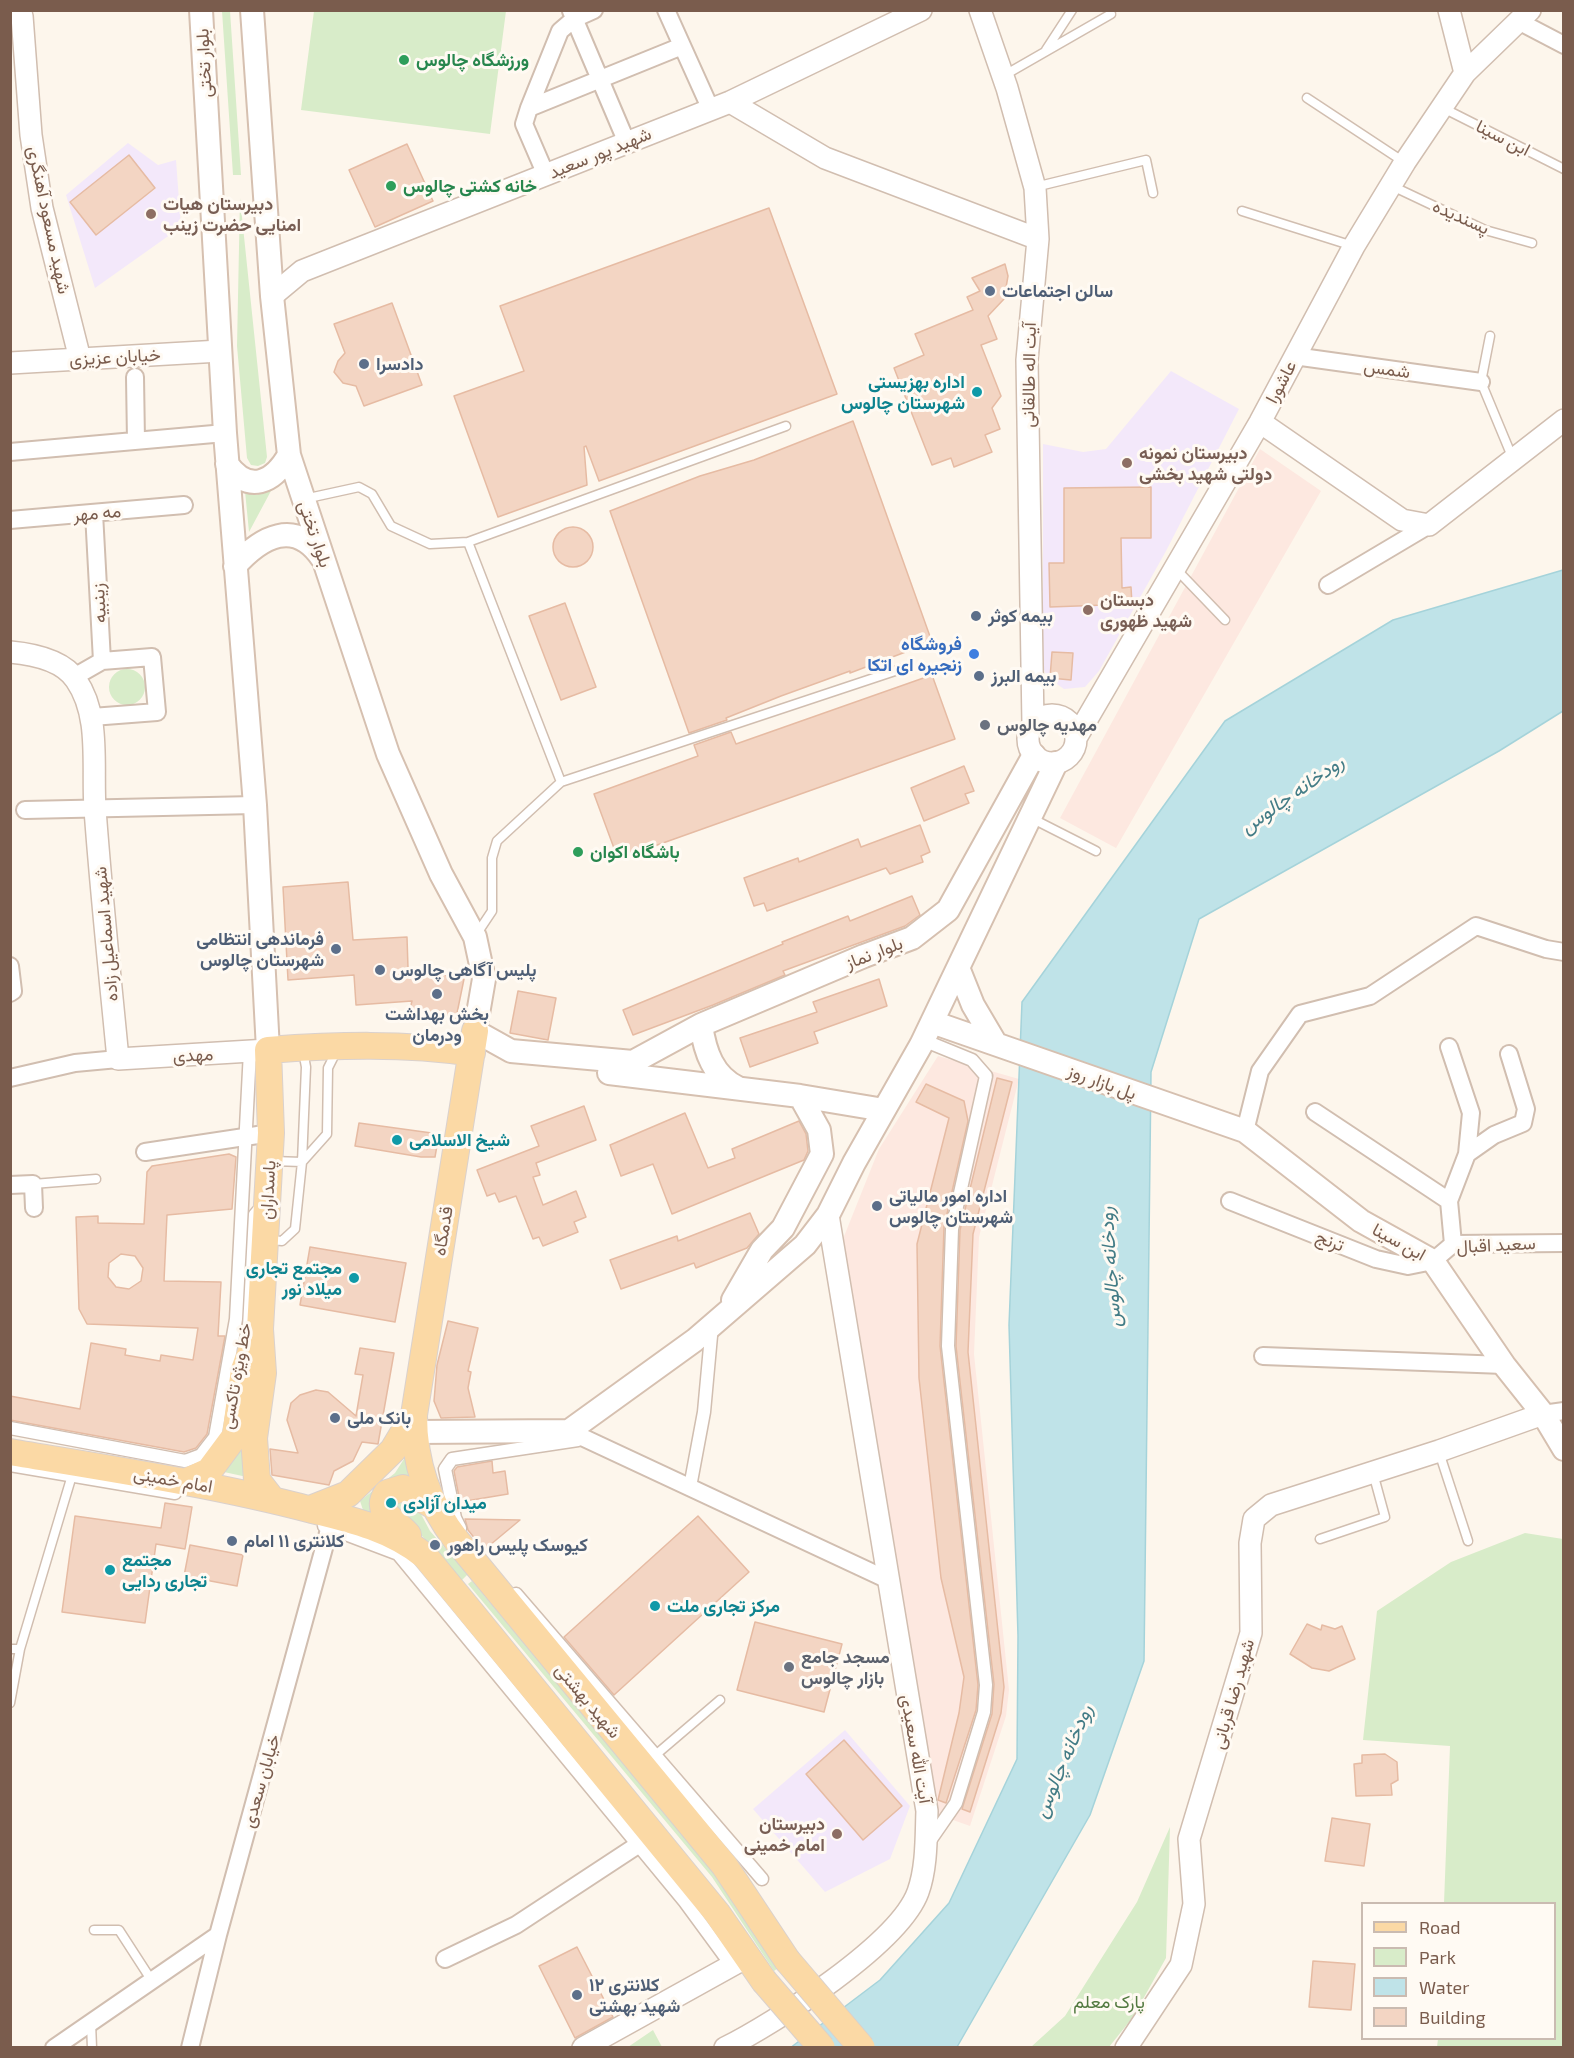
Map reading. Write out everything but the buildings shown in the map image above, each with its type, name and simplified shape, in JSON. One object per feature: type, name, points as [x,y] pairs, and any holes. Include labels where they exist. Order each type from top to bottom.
[{"type":"main road","name":"بلوار تختی","points":[[201,10],[227,464],[255,806],[259,1051]]},
{"type":"main road","name":"بلوار تختی","points":[[252,10],[272,297],[289,455],[388,754],[441,874],[475,937],[484,979],[473,1042]]},
{"type":"main road","points":[[227,464],[242,479],[262,481],[280,470],[289,455]]},
{"type":"main road","points":[[235,566],[258,543],[272,537],[288,536],[302,540],[315,548],[324,561]]},
{"type":"main road","name":"بلوار نماز","points":[[473,1042],[511,1051],[633,1062],[701,1025],[912,938],[948,910],[1034,755]]},
{"type":"main road","points":[[324,1517],[393,1450],[414,1424],[578,1435],[719,1320],[805,1245],[828,1215],[928,1031],[1056,763]]},
{"type":"main road","points":[[959,970],[973,1005],[996,1044]]},
{"type":"main road","points":[[701,1025],[711,1062],[722,1078],[738,1089]]},
{"type":"main road","points":[[928,1031],[996,1044]]},
{"type":"main road","points":[[259,1051],[339,1046],[446,1049],[473,1042],[587,1071],[800,1096],[884,1110]]},
{"type":"main road","name":"قدمگاه","points":[[414,1424],[473,1042]]},
{"type":"main road","name":"پل بازار روز","points":[[996,1044],[1208,1120]]},
{"type":"main road","name":"پاسداران","points":[[259,1051],[259,1135],[270,1161],[260,1329]]},
{"type":"main road","points":[[719,1320],[762,1250],[783,1228],[822,1154],[819,1130],[800,1096]]},
{"type":"main road","name":"ابن سینا","points":[[1208,1120],[1245,1131],[1361,1221],[1433,1261],[1504,1365],[1553,1413],[1563,1449]]},
{"type":"main road","points":[[185,1482],[209,1471],[235,1436],[244,1370],[260,1329]]},
{"type":"main road","points":[[260,1329],[263,1373],[254,1438],[257,1480],[271,1498]]},
{"type":"main road","name":"شهید بهشتی","points":[[414,1424],[416,1455],[432,1505],[457,1541],[649,1761],[724,1865],[787,1960],[862,2048]]},
{"type":"main road","name":"امام خمینی","points":[[10,1452],[271,1498],[324,1517]]},
{"type":"main road","points":[[425,1556],[399,1524],[385,1514],[383,1503],[392,1490],[403,1488],[432,1505]]},
{"type":"main road","name":"شهید بهشتی","points":[[324,1517],[381,1528],[409,1543],[425,1556],[646,1840],[717,1913],[740,1962],[764,1981],[822,2048]]},
{"type":"street","points":[[546,175],[524,124],[560,31],[572,15],[594,10]]},
{"type":"street","points":[[666,10],[682,46],[721,106],[825,158],[1038,239]]},
{"type":"street","name":"شهید پور سعید","points":[[272,297],[302,271],[721,106],[921,10]]},
{"type":"street","name":"آیت اله طالقانی","points":[[980,10],[1003,76],[1035,188],[1038,239],[1026,360],[1033,725]]},
{"type":"street","points":[[1449,10],[1465,73]]},
{"type":"street","name":"شهید مسعود آهنگری","points":[[23,12],[31,135],[42,208],[80,359]]},
{"type":"street","points":[[572,15],[627,142]]},
{"type":"street","points":[[1525,16],[1563,45]]},
{"type":"street","name":"عاشورا","points":[[1076,738],[1260,422],[1353,246],[1405,162],[1465,73],[1525,16]]},
{"type":"street","points":[[529,108],[682,46]]},
{"type":"street","points":[[269,251],[285,267],[302,271]]},
{"type":"street","name":"خیابان عزیزی","points":[[10,363],[220,351]]},
{"type":"street","name":"شمس","points":[[1294,356],[1481,382]]},
{"type":"street","points":[[135,377],[136,441]]},
{"type":"street","points":[[1328,585],[1429,525],[1563,420]]},
{"type":"street","points":[[1260,422],[1402,520],[1429,525]]},
{"type":"street","points":[[10,452],[225,433]]},
{"type":"street","name":"مه مهر","points":[[10,520],[184,505]]},
{"type":"street","name":"زینبیه","points":[[94,513],[102,661]]},
{"type":"street","points":[[10,652],[36,655],[74,677],[102,661],[152,657],[157,712],[92,717]]},
{"type":"street","name":"شهید اسماعیل زاده","points":[[74,677],[85,694],[92,717],[95,808],[117,1059]]},
{"type":"street","points":[[1032,677],[1058,716],[1073,727],[1076,738],[1074,750],[1069,757],[1056,763],[1044,762],[1034,755],[1028,740],[1033,725],[1038,720],[1058,716],[1080,710],[1101,694]]},
{"type":"street","points":[[25,810],[255,806]]},
{"type":"street","points":[[1245,1131],[1260,1071],[1300,1014],[1370,996],[1476,926],[1546,950],[1563,952]]},
{"type":"street","points":[[10,966],[13,991],[10,993]]},
{"type":"street","points":[[926,1845],[956,1803],[984,1712],[986,1685],[948,1346],[952,1229],[986,1076],[972,1060],[928,1031]]},
{"type":"street","points":[[1449,1047],[1471,1113],[1467,1154],[1449,1201],[1453,1244]]},
{"type":"street","name":"مهدی","points":[[117,1059],[259,1051]]},
{"type":"street","points":[[1467,1154],[1494,1135],[1523,1123],[1526,1109],[1509,1054]]},
{"type":"street","points":[[10,1078],[75,1063],[117,1059]]},
{"type":"street","points":[[1315,1112],[1449,1201]]},
{"type":"street","points":[[10,1428],[185,1461],[201,1455],[215,1437],[236,1319],[259,1135],[145,1152]]},
{"type":"street","points":[[10,1185],[33,1184],[34,1208]]},
{"type":"street","name":"ترنج","points":[[1230,1201],[1376,1259],[1408,1266],[1433,1261]]},
{"type":"street","name":"آیت الله سعیدی","points":[[725,2048],[762,2029],[863,1957],[901,1922],[918,1893],[926,1845],[927,1811],[886,1579],[828,1215]]},
{"type":"street","name":"سعید اقبال","points":[[1433,1261],[1453,1244],[1563,1243]]},
{"type":"street","points":[[690,1487],[719,1320]]},
{"type":"street","points":[[1263,1356],[1504,1365]]},
{"type":"street","name":"شهید رضا قربانی","points":[[1126,2048],[1181,1965],[1194,1904],[1189,1839],[1251,1633],[1250,1543],[1254,1519],[1271,1505],[1553,1413]]},
{"type":"street","points":[[762,1879],[649,1761],[461,1530],[455,1518],[445,1468],[453,1459],[578,1435],[886,1579]]},
{"type":"street","points":[[10,1466],[76,1464],[259,1507],[324,1517],[398,1554],[646,1840],[516,1925],[445,1959]]},
{"type":"street","name":"خیابان سعدی","points":[[190,2048],[218,1935],[291,1674],[324,1517]]},
{"type":"street","points":[[54,2048],[218,1935]]},
{"type":"street","points":[[583,2048],[740,1962]]},
{"type":"lane","points":[[1044,52],[1072,10]]},
{"type":"lane","points":[[1003,76],[1111,14]]},
{"type":"lane","points":[[1307,98],[1405,162]]},
{"type":"lane","name":"ابن سینا","points":[[1443,108],[1563,169]]},
{"type":"lane","points":[[1035,188],[1146,160],[1153,194]]},
{"type":"lane","name":"پسندیده","points":[[1392,185],[1485,230],[1532,243]]},
{"type":"lane","points":[[1242,211],[1353,246]]},
{"type":"lane","points":[[1490,336],[1481,382],[1514,459]]},
{"type":"lane","points":[[303,499],[359,487],[372,494],[391,526],[430,544],[468,542],[786,426]]},
{"type":"lane","points":[[468,542],[561,782]]},
{"type":"lane","points":[[1175,567],[1225,620]]},
{"type":"lane","points":[[475,937],[492,911],[492,858],[497,841],[561,782],[900,669]]},
{"type":"lane","points":[[1031,818],[1096,851]]},
{"type":"lane","points":[[302,1162],[327,1134],[328,1068],[339,1046]]},
{"type":"lane","points":[[265,1234],[271,1240],[282,1240],[295,1229],[302,1162],[306,1067],[302,1048]]},
{"type":"lane","points":[[270,1161],[302,1162]]},
{"type":"lane","points":[[33,1184],[96,1179]]},
{"type":"lane","name":"خط ویژه تاکسی","points":[[76,1464],[184,1472],[204,1464],[229,1431],[237,1365],[247,1327],[253,1214],[267,1196]]},
{"type":"lane","points":[[1438,1451],[1468,1541]]},
{"type":"lane","points":[[10,1703],[15,1649],[76,1464]]},
{"type":"lane","points":[[1320,1539],[1385,1517],[1373,1472]]},
{"type":"lane","points":[[649,1761],[720,1700]]},
{"type":"lane","points":[[94,1930],[118,1930],[152,1982]]},
{"type":"lane","points":[[91,2022],[92,2048]]},
{"type":"shaded area","name":"دبیرستان هیات امنایی حضرت زینب","points":[[128,143],[158,165],[176,160],[181,227],[95,288],[66,195]],"holes":[[[129,155],[155,189],[96,234]]]},
{"type":"shaded area","name":"دبیرستان نمونه دولتی شهید بخشی","points":[[1171,371],[1239,409],[1166,551],[1099,671],[1085,687],[1064,689],[1048,678],[1043,668],[1043,444],[1083,452],[1106,449]]},
{"type":"shaded area","points":[[1260,449],[1321,491],[1116,848],[1060,818]]},
{"type":"shaded area","points":[[938,1056],[1019,1079],[979,1237],[974,1354],[1009,1690],[1006,1716],[970,1826],[933,1813],[841,1244],[879,1149]]},
{"type":"shaded area","name":"دبیرستان امام خمینی","points":[[845,1730],[910,1806],[890,1859],[825,1892],[753,1809]]},
{"type":"green space","points":[[222,11],[230,11],[241,175],[233,175]]},
{"type":"green space","name":"ورزشگاه چالوس","points":[[314,11],[506,11],[490,134],[301,110]]},
{"type":"green space","points":[[240,198],[267,457],[265,463],[258,466],[251,465],[247,458],[237,346]]},
{"type":"green space","points":[[272,489],[249,532],[245,491],[256,495]]},
{"type":"green space","points":[[127,669],[140,674],[145,687],[140,700],[127,705],[114,700],[109,687],[114,674]]},
{"type":"green space","points":[[407,1445],[411,1481],[382,1522],[363,1510],[360,1501],[395,1473],[404,1459]]},
{"type":"green space","points":[[242,1446],[247,1477],[224,1472]]},
{"type":"green space","points":[[413,1499],[430,1531],[468,1574],[461,1581],[391,1500]]},
{"type":"green space","points":[[1525,1533],[1563,1539],[1563,2047],[1437,2047],[1438,2040],[1556,2040],[1556,1902],[1444,1902],[1450,1746],[1363,1740],[1377,1611],[1451,1562]]},
{"type":"green space","points":[[472,1581],[716,1874],[778,1968],[774,1971],[712,1877],[468,1584]]},
{"type":"green space","name":"پارک معلم","points":[[1170,1827],[1166,1958],[1133,2017],[1109,2047],[1031,2047],[1065,2016],[1137,1902]]},
{"type":"green space","points":[[653,2030],[662,2047],[628,2047]]},
{"type":"water","name":"رودخانه چالوس","points":[[1563,570],[1563,711],[1499,751],[1199,919],[1151,1072],[1144,1661],[1090,1815],[957,2047],[790,2048],[880,1980],[949,1903],[1017,1759],[1018,1636],[1009,1325],[1022,1002],[1225,721],[1393,620]]},
{"type":"place","name":"ورزشگاه چالوس","points":[[404,60]]},
{"type":"place","name":"خانه کشتی چالوس","points":[[391,186]]},
{"type":"place","name":"دبیرستان هیات امنایی حضرت زینب","points":[[151,214]]},
{"type":"place","name":"سالن اجتماعات","points":[[990,291]]},
{"type":"place","name":"دادسرا","points":[[364,364]]},
{"type":"place","name":"اداره بهزیستی شهرستان چالوس","points":[[977,392]]},
{"type":"place","name":"دبیرستان نمونه دولتی شهید بخشی","points":[[1127,463]]},
{"type":"place","name":"دبستان شهید ظهوری","points":[[1088,610]]},
{"type":"place","name":"بیمه کوثر","points":[[976,616]]},
{"type":"place","name":"فروشگاه زنجیره ای اتکا","points":[[974,654]]},
{"type":"place","name":"بیمه البرز","points":[[979,676]]},
{"type":"place","name":"مهدیه چالوس","points":[[985,725]]},
{"type":"place","name":"باشگاه اکوان","points":[[578,852]]},
{"type":"place","name":"فرماندهی انتظامی شهرستان چالوس","points":[[336,949]]},
{"type":"place","name":"پلیس آگاهی چالوس","points":[[380,970]]},
{"type":"place","name":"بخش بهداشت ودرمان","points":[[437,994]]},
{"type":"place","name":"شیخ الاسلامی","points":[[397,1140]]},
{"type":"place","name":"اداره امور مالیاتی شهرستان چالوس","points":[[877,1206]]},
{"type":"place","name":"مجتمع تجاری میلاد نور","points":[[354,1278]]},
{"type":"place","name":"بانک ملی","points":[[335,1418]]},
{"type":"place","name":"میدان آزادی","points":[[391,1503]]},
{"type":"place","name":"کلانتری ۱۱ امام","points":[[232,1541]]},
{"type":"place","name":"کیوسک پلیس راهور","points":[[435,1545]]},
{"type":"place","name":"مجتمع تجاری ردایی","points":[[110,1570]]},
{"type":"place","name":"مرکز تجاری ملت","points":[[655,1606]]},
{"type":"place","name":"مسجد جامع بازار چالوس","points":[[789,1667]]},
{"type":"place","name":"دبیرستان امام خمینی","points":[[837,1834]]},
{"type":"place","name":"کلانتری ۱۲ شهید بهشتی","points":[[577,1995]]}]
